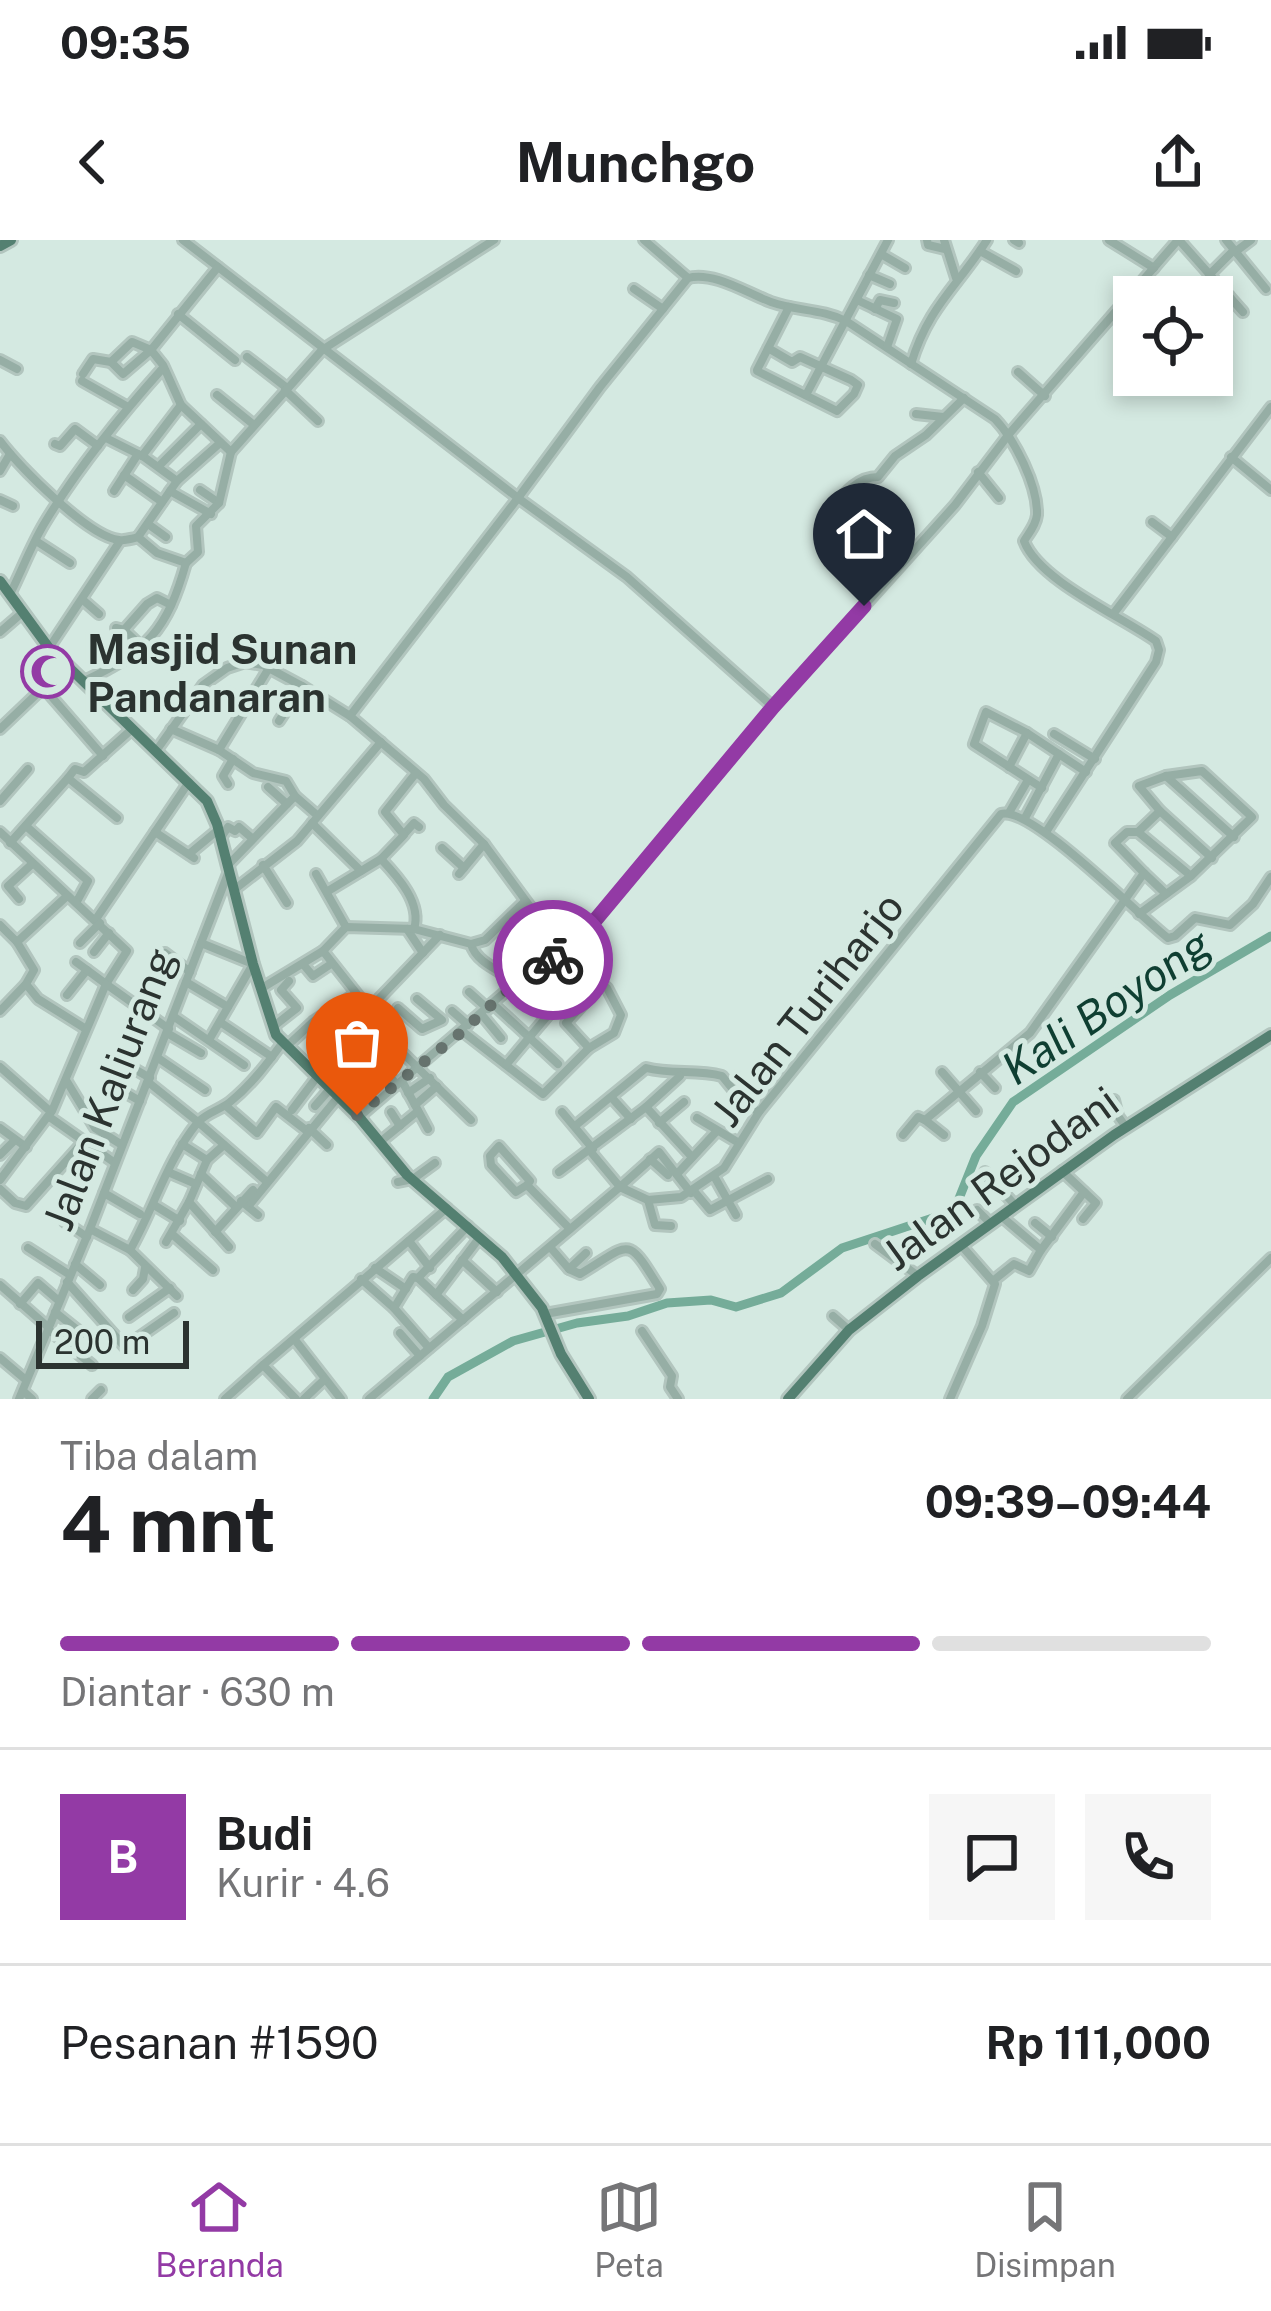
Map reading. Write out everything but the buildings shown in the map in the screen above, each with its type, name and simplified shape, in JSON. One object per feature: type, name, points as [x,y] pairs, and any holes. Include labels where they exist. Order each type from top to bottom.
[{"type":"main road","points":[[0,246],[11,240]]},
{"type":"main road","points":[[0,581],[50,648],[207,801],[236,889],[250,963],[273,1027],[285,1044],[413,1179],[517,1275],[547,1317],[561,1354],[590,1399]]},
{"type":"main road","name":"Jalan Rejodani","points":[[788,1399],[849,1330],[917,1276],[1120,1130],[1271,1035]]},
{"type":"street","points":[[183,240],[627,578],[773,707]]},
{"type":"street","points":[[84,681],[157,635],[181,586],[185,563],[198,552],[196,526],[219,503],[231,452],[322,350],[494,240]]},
{"type":"street","points":[[644,240],[688,278]]},
{"type":"street","points":[[806,394],[888,240]]},
{"type":"street","points":[[927,240],[928,245],[945,244],[957,280]]},
{"type":"street","points":[[911,364],[925,324],[987,240]]},
{"type":"street","points":[[1109,240],[1154,268]]},
{"type":"street","points":[[471,944],[492,973],[531,983],[564,952],[773,707],[956,505],[978,472],[1178,240],[1210,275],[1250,240]]},
{"type":"street","points":[[1226,240],[1266,289]]},
{"type":"street","points":[[980,251],[1016,271]]},
{"type":"street","points":[[881,254],[905,268]]},
{"type":"street","points":[[128,407],[82,377],[93,359],[111,362],[126,374],[218,267]]},
{"type":"street","points":[[869,275],[890,284]]},
{"type":"street","points":[[350,716],[663,309],[688,278],[701,276],[789,308],[846,321],[1010,434],[1036,507],[1035,524],[1024,541],[1026,548],[1056,577],[1156,641],[1156,662],[1046,832]]},
{"type":"street","points":[[634,289],[663,309]]},
{"type":"street","points":[[857,300],[897,319],[887,347]]},
{"type":"street","points":[[875,309],[880,300],[894,303]]},
{"type":"street","points":[[1233,301],[1243,312]]},
{"type":"street","points":[[768,348],[792,362],[800,357],[858,387],[837,411],[758,372],[768,348],[789,308]]},
{"type":"street","points":[[178,314],[235,360]]},
{"type":"street","points":[[111,362],[132,342],[151,350],[181,405],[231,452]]},
{"type":"street","points":[[247,357],[318,421]]},
{"type":"street","points":[[0,360],[17,368]]},
{"type":"street","points":[[11,592],[59,501],[163,368]]},
{"type":"street","points":[[1018,372],[1045,396]]},
{"type":"street","points":[[217,395],[254,425]]},
{"type":"street","points":[[824,519],[856,484],[869,476],[878,477],[895,455],[926,435],[964,398]]},
{"type":"street","points":[[114,491],[181,405]]},
{"type":"street","points":[[1114,613],[1271,407]]},
{"type":"street","points":[[916,413],[944,417]]},
{"type":"street","points":[[159,466],[201,424]]},
{"type":"street","points":[[55,444],[60,446],[75,429],[140,455],[177,481]]},
{"type":"street","points":[[0,441],[59,501],[120,541],[138,537],[177,481],[220,443]]},
{"type":"street","points":[[0,470],[10,454]]},
{"type":"street","points":[[1231,458],[1271,490]]},
{"type":"street","points":[[978,472],[999,498]]},
{"type":"street","points":[[124,475],[163,502]]},
{"type":"street","points":[[856,484],[866,498]]},
{"type":"street","points":[[200,490],[219,503]]},
{"type":"street","points":[[170,491],[211,514]]},
{"type":"street","points":[[0,500],[14,506]]},
{"type":"street","points":[[1153,522],[1172,537]]},
{"type":"street","points":[[148,524],[166,537]]},
{"type":"street","points":[[138,537],[157,553],[185,563]]},
{"type":"street","points":[[35,540],[70,562]]},
{"type":"street","points":[[30,666],[50,648],[120,541]]},
{"type":"street","points":[[143,647],[120,629],[157,598],[171,605]]},
{"type":"street","points":[[83,600],[99,614]]},
{"type":"street","points":[[0,632],[22,614]]},
{"type":"street","points":[[155,752],[214,675],[245,662],[269,668],[302,686],[381,741],[484,844],[564,952],[620,1005],[619,1026],[589,1048],[543,1094],[417,999]]},
{"type":"street","points":[[0,729],[68,665]]},
{"type":"street","points":[[219,750],[269,668]]},
{"type":"street","points":[[278,721],[302,686]]},
{"type":"street","points":[[44,688],[103,756]]},
{"type":"street","points":[[1042,788],[974,744],[985,714],[991,712],[1086,772]]},
{"type":"street","points":[[171,729],[219,750],[254,773],[286,781],[291,800]]},
{"type":"street","points":[[10,843],[73,770],[84,772],[130,730]]},
{"type":"street","points":[[1009,767],[1027,734]]},
{"type":"street","points":[[1054,734],[1095,759]]},
{"type":"street","points":[[236,889],[297,842],[381,741]]},
{"type":"street","points":[[1025,818],[1059,754]]},
{"type":"street","points":[[228,784],[222,778],[233,759]]},
{"type":"street","points":[[0,801],[28,769]]},
{"type":"street","points":[[1138,914],[1191,876],[1213,857],[1234,837],[1252,817],[1203,771],[1138,786],[1213,857]]},
{"type":"street","points":[[405,833],[386,812],[416,772]]},
{"type":"street","points":[[1166,776],[1234,837]]},
{"type":"street","points":[[68,778],[117,818]]},
{"type":"street","name":"Jalan Turiharjo","points":[[649,1200],[693,1192],[714,1176],[759,1112],[996,818],[1010,811],[1028,779]]},
{"type":"street","points":[[80,944],[190,781]]},
{"type":"street","points":[[268,787],[315,819],[361,872]]},
{"type":"street","points":[[229,867],[291,800]]},
{"type":"street","points":[[1010,811],[1046,832],[1168,938],[1195,918],[1230,925],[1271,878]]},
{"type":"street","points":[[1138,832],[1160,811]]},
{"type":"street","points":[[328,891],[381,859],[414,823],[419,827]]},
{"type":"street","points":[[26,826],[88,881],[76,903]]},
{"type":"street","points":[[155,832],[191,856],[228,826],[235,831],[239,827],[253,839]]},
{"type":"street","points":[[0,832],[98,921],[127,954],[106,983],[50,1113],[0,1185],[15,1203],[26,1206],[85,1140]]},
{"type":"street","points":[[1166,894],[1115,846],[1127,832],[1138,832],[1191,876]]},
{"type":"street","points":[[442,848],[461,871],[484,844]]},
{"type":"street","points":[[381,859],[414,903],[418,923],[410,928]]},
{"type":"street","points":[[19,899],[8,886],[32,864]]},
{"type":"street","points":[[263,865],[287,903]]},
{"type":"street","name":"Jalan Kaliurang","points":[[23,1390],[158,1058],[229,867]]},
{"type":"street","points":[[925,1120],[1030,1033],[1144,873]]},
{"type":"street","points":[[316,874],[346,927]]},
{"type":"street","points":[[17,942],[67,896]]},
{"type":"street","points":[[262,988],[322,952],[346,927],[410,928],[471,944],[485,940],[524,902]]},
{"type":"street","points":[[0,925],[34,970],[0,1012]]},
{"type":"street","points":[[410,928],[423,953]]},
{"type":"street","points":[[94,952],[109,933]]},
{"type":"street","points":[[369,1009],[440,935]]},
{"type":"street","points":[[202,944],[250,963],[209,1040]]},
{"type":"street","points":[[322,952],[369,1009],[375,1026],[471,1120]]},
{"type":"street","points":[[165,953],[228,1007]]},
{"type":"street","points":[[76,962],[201,1053]]},
{"type":"street","points":[[303,964],[313,976],[332,964]]},
{"type":"street","points":[[68,995],[87,970]]},
{"type":"street","points":[[542,972],[558,985]]},
{"type":"street","points":[[273,1027],[297,1008],[281,990],[289,981]]},
{"type":"street","points":[[359,1117],[519,983]]},
{"type":"street","points":[[26,984],[38,999],[86,1029]]},
{"type":"street","points":[[470,992],[558,1064]]},
{"type":"street","points":[[130,1250],[182,1144],[198,1122],[215,1107],[226,1106],[285,1044],[355,994]]},
{"type":"street","points":[[506,1065],[560,1001]]},
{"type":"street","points":[[585,1002],[566,1023],[589,1048]]},
{"type":"street","points":[[398,1008],[422,1030],[442,1020]]},
{"type":"street","points":[[488,1009],[502,1038]]},
{"type":"street","points":[[452,1011],[463,1031]]},
{"type":"street","points":[[173,1016],[244,1066]]},
{"type":"street","points":[[220,1022],[272,1057]]},
{"type":"street","points":[[292,1110],[328,1087],[385,1036]]},
{"type":"street","points":[[370,1052],[408,1093],[428,1129]]},
{"type":"street","points":[[158,1058],[205,1090]]},
{"type":"street","points":[[119,1060],[149,1080],[266,1181]]},
{"type":"street","points":[[0,1067],[115,1163]]},
{"type":"street","points":[[575,1126],[646,1068],[722,1076],[744,1103],[759,1112]]},
{"type":"street","points":[[942,1072],[976,1111]]},
{"type":"street","points":[[980,1072],[995,1088]]},
{"type":"street","points":[[559,1172],[682,1075]]},
{"type":"street","points":[[66,1080],[95,1128],[122,1144]]},
{"type":"street","points":[[408,1093],[434,1082]]},
{"type":"street","points":[[379,1142],[400,1126],[434,1082]]},
{"type":"street","points":[[315,1106],[328,1087]]},
{"type":"street","points":[[242,1203],[308,1130],[328,1087]]},
{"type":"street","points":[[119,1089],[140,1101]]},
{"type":"street","points":[[611,1097],[631,1119]]},
{"type":"street","points":[[1114,1100],[1120,1130]]},
{"type":"street","points":[[659,1123],[684,1102]]},
{"type":"street","points":[[226,1106],[257,1132],[276,1107],[327,1145]]},
{"type":"street","points":[[646,1107],[692,1157]]},
{"type":"street","points":[[391,1112],[400,1126]]},
{"type":"street","points":[[562,1112],[620,1187],[649,1200],[655,1225],[670,1226]]},
{"type":"street","points":[[903,1135],[918,1117],[944,1135]]},
{"type":"street","points":[[698,1118],[740,1144]]},
{"type":"street","points":[[0,1128],[26,1147]]},
{"type":"street","points":[[672,1174],[716,1132]]},
{"type":"street","points":[[0,1155],[15,1140]]},
{"type":"street","points":[[182,1144],[208,1160]]},
{"type":"street","points":[[213,1270],[169,1238],[208,1160],[224,1145]]},
{"type":"street","points":[[501,1147],[529,1178],[527,1185],[516,1192],[491,1165],[490,1155],[501,1147]]},
{"type":"street","points":[[368,1399],[659,1152],[672,1174],[707,1210],[768,1179]]},
{"type":"street","points":[[398,1182],[413,1179],[435,1162]]},
{"type":"street","points":[[168,1172],[196,1184]]},
{"type":"street","points":[[985,1172],[1014,1204]]},
{"type":"street","points":[[1061,1172],[1096,1204],[1083,1219]]},
{"type":"street","points":[[201,1174],[258,1215]]},
{"type":"street","points":[[714,1176],[736,1215]]},
{"type":"street","points":[[527,1185],[570,1229]]},
{"type":"street","points":[[215,1232],[253,1190]]},
{"type":"street","points":[[994,1280],[1014,1264],[1029,1271],[1084,1192]]},
{"type":"street","points":[[104,1193],[140,1214]]},
{"type":"street","points":[[189,1202],[229,1247]]},
{"type":"street","points":[[154,1205],[180,1221]]},
{"type":"street","points":[[225,1399],[448,1208]]},
{"type":"street","points":[[976,1210],[1041,1250]]},
{"type":"street","points":[[65,1222],[130,1250],[173,1292],[129,1317]]},
{"type":"street","points":[[1035,1223],[1052,1237]]},
{"type":"street","points":[[418,1278],[468,1226]]},
{"type":"street","points":[[436,1295],[480,1237]]},
{"type":"street","points":[[409,1241],[430,1268]]},
{"type":"street","points":[[874,1244],[917,1276]]},
{"type":"street","points":[[950,1399],[994,1294],[994,1280],[961,1244]]},
{"type":"street","points":[[547,1317],[657,1294],[660,1289],[630,1248],[618,1249],[580,1274],[569,1269],[550,1247]]},
{"type":"street","points":[[28,1248],[69,1279],[124,1347],[173,1313]]},
{"type":"street","points":[[569,1269],[586,1253]]},
{"type":"street","points":[[1127,1399],[1271,1258]]},
{"type":"street","points":[[462,1260],[497,1292]]},
{"type":"street","points":[[75,1264],[100,1286]]},
{"type":"street","points":[[146,1266],[138,1285],[152,1295]]},
{"type":"street","points":[[375,1268],[406,1289]]},
{"type":"street","points":[[394,1308],[413,1277],[463,1320]]},
{"type":"street","points":[[361,1279],[429,1348]]},
{"type":"street","points":[[20,1304],[38,1283],[59,1301]]},
{"type":"street","points":[[0,1285],[92,1365]]},
{"type":"street","points":[[55,1312],[80,1332]]},
{"type":"street","points":[[833,1316],[849,1330]]},
{"type":"street","points":[[642,1331],[672,1376],[670,1387],[678,1399]]},
{"type":"street","points":[[400,1333],[420,1356]]},
{"type":"street","points":[[295,1340],[341,1399]]},
{"type":"street","points":[[0,1358],[32,1399]]},
{"type":"street","points":[[263,1365],[295,1398],[324,1380]]},
{"type":"street","points":[[92,1399],[101,1390]]},
{"type":"waterway","name":"Kali Boyong","points":[[433,1399],[448,1377],[513,1341],[667,1303],[711,1300],[736,1307],[781,1293],[842,1248],[954,1211],[976,1156],[1013,1102],[1170,995],[1271,936]]},
{"type":"way so far","points":[[357,1115],[512,986],[531,983],[553,960]]},
{"type":"place","name":"Masjid Sunan Pandanaran","points":[[48,672]]},
{"type":"route","points":[[553,960],[562,950],[567,954],[773,707],[864,606]]}]
